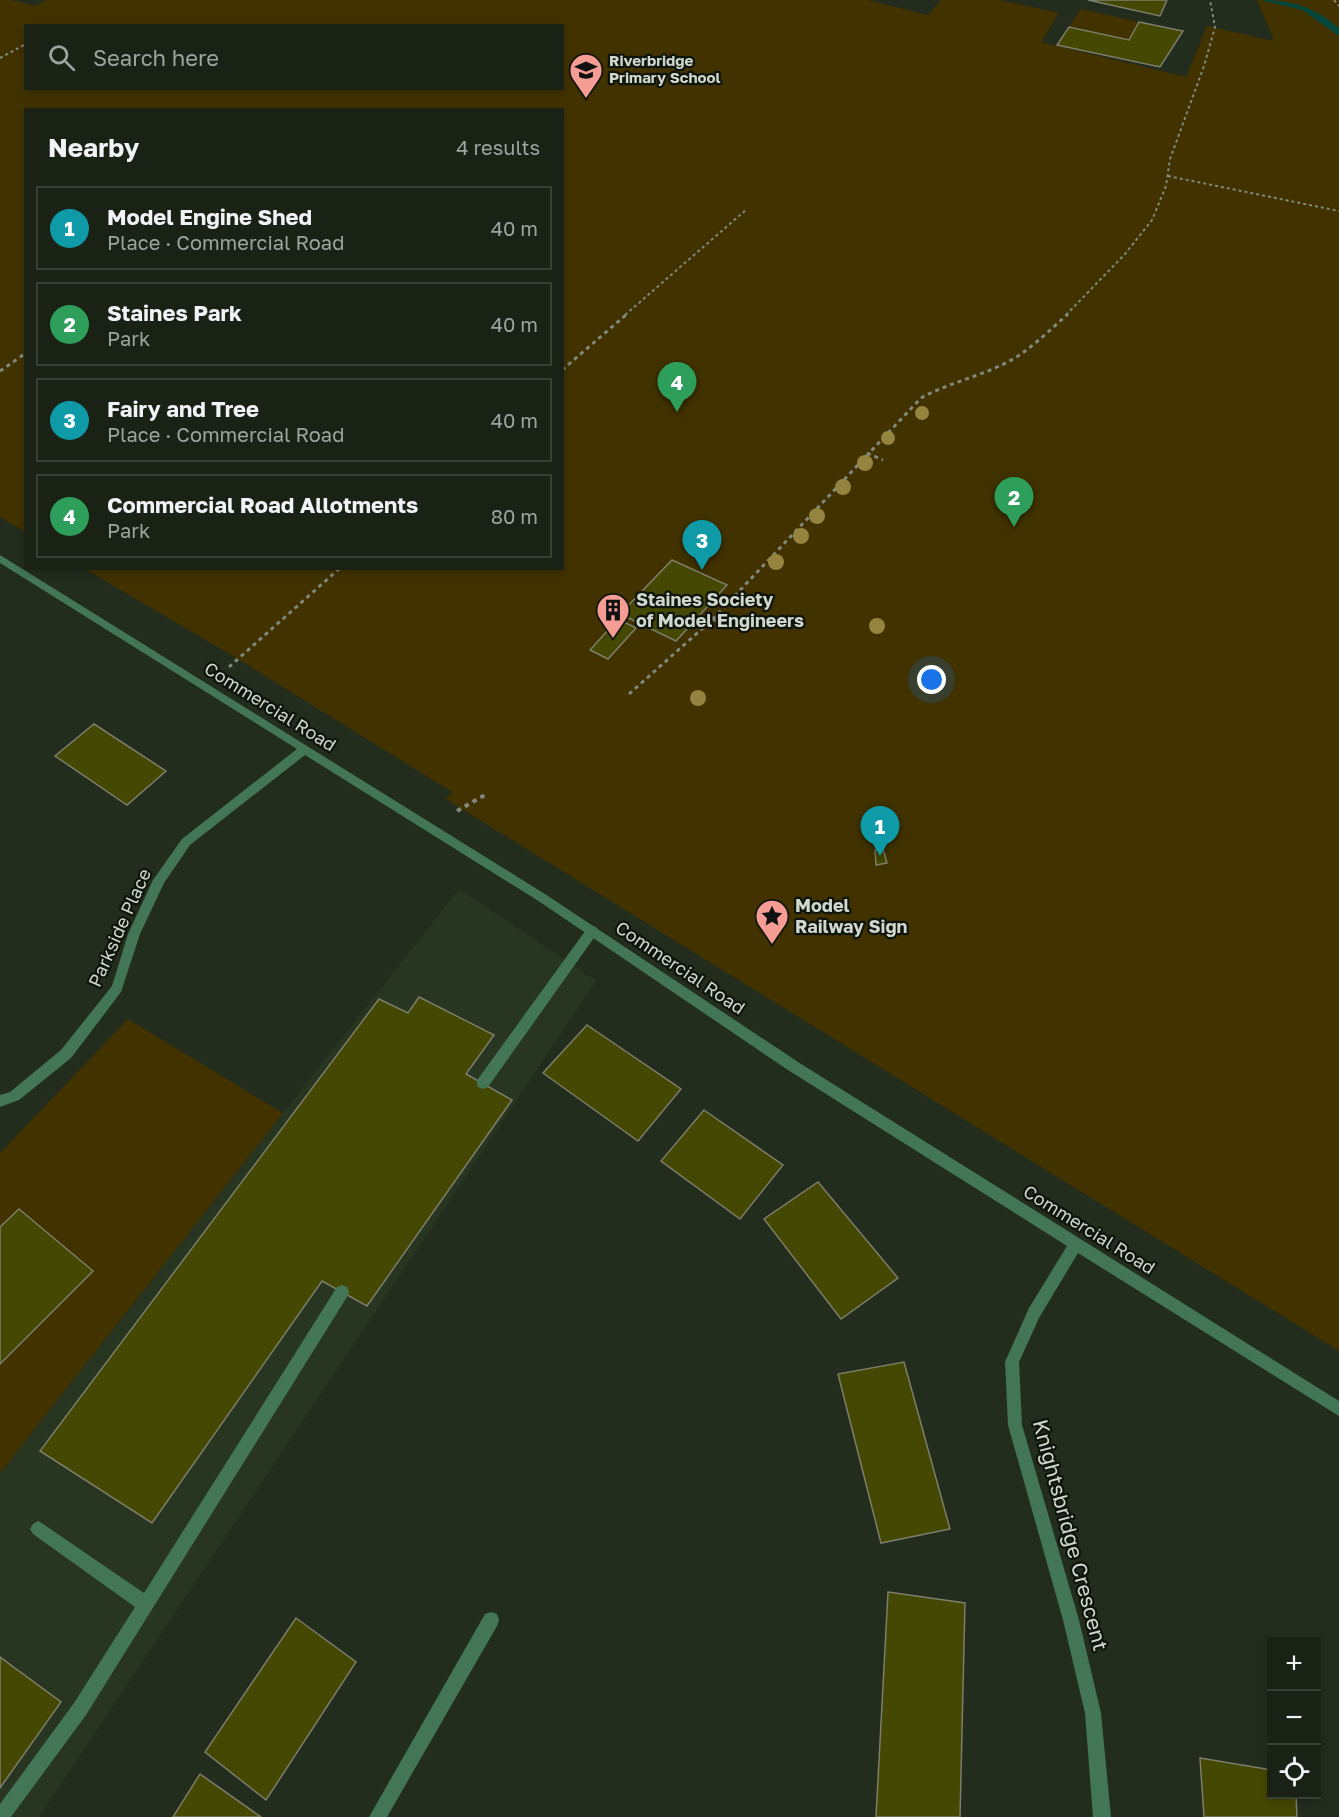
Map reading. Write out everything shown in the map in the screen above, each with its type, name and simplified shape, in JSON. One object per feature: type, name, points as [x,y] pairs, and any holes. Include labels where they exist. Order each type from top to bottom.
[{"type":"street","name":"Commercial Road","points":[[0,558],[592,932],[793,1066],[1339,1409]]},
{"type":"street","name":"Parkside Place","points":[[0,1101],[14,1096],[66,1054],[117,988],[134,934],[159,880],[186,842],[304,750]]},
{"type":"street","points":[[483,1083],[592,932]]},
{"type":"street","name":"Knightsbridge Crescent","points":[[1076,1243],[1034,1313],[1012,1362],[1015,1425],[1071,1620],[1093,1713],[1102,1817]]},
{"type":"street","points":[[1,1817],[80,1709],[342,1292]]},
{"type":"street","points":[[38,1529],[145,1604]]},
{"type":"street","points":[[378,1817],[491,1620]]},
{"type":"path","points":[[629,694],[712,620],[867,453],[921,399],[937,389],[985,372],[1018,356],[1085,298],[1125,254],[1152,220],[1168,176],[1170,159],[1204,66],[1215,27],[1210,0]]},
{"type":"path","points":[[1334,0],[1339,6]]},
{"type":"path","points":[[0,58],[24,45]]},
{"type":"path","points":[[1168,176],[1339,211]]},
{"type":"path","points":[[564,368],[747,209]]},
{"type":"path","points":[[0,371],[24,354]]},
{"type":"path","points":[[867,453],[883,460]]},
{"type":"path","points":[[206,688],[338,570]]},
{"type":"path","points":[[712,620],[727,626]]},
{"type":"path","points":[[460,808],[485,795]]},
{"type":"shaded area","points":[[0,0],[11,0],[36,6],[46,0],[868,0],[928,15],[941,0],[1000,0],[1059,13],[1041,42],[1186,77],[1207,26],[1274,41],[1257,0],[1339,0],[1339,1351],[446,799],[452,792],[238,659],[87,570],[564,570],[564,108],[24,108],[24,531],[0,517]]},
{"type":"shaded area","points":[[1081,9],[1139,22],[1129,40],[1069,27]]},
{"type":"shaded area","points":[[459,889],[596,981],[39,1817],[0,1817],[0,1473]]},
{"type":"shaded area","points":[[128,1019],[283,1113],[0,1473],[0,1153]]},
{"type":"building","points":[[1088,0],[1167,0],[1160,16]]},
{"type":"building","points":[[1139,22],[1183,31],[1160,67],[1057,45],[1069,27],[1129,40]]},
{"type":"building","points":[[672,560],[727,585],[676,641],[620,614]]},
{"type":"building","name":"Staines Society of Model Engineers","points":[[618,619],[636,628],[608,659],[590,650]]},
{"type":"building","points":[[94,724],[166,771],[127,805],[55,756]]},
{"type":"building","points":[[883,849],[887,863],[876,865],[875,850]]},
{"type":"building","points":[[419,997],[494,1035],[466,1074],[512,1100],[367,1306],[322,1281],[152,1523],[40,1451],[379,999],[408,1013]]},
{"type":"building","points":[[587,1025],[681,1089],[638,1141],[543,1073]]},
{"type":"building","points":[[704,1110],[783,1165],[740,1219],[661,1161]]},
{"type":"building","points":[[818,1182],[898,1278],[841,1319],[764,1219]]},
{"type":"building","points":[[19,1209],[93,1271],[0,1364],[0,1227]]},
{"type":"building","points":[[904,1362],[950,1529],[881,1543],[838,1374]]},
{"type":"building","points":[[888,1592],[965,1603],[960,1817],[876,1817]]},
{"type":"building","points":[[296,1618],[356,1662],[266,1800],[205,1752]]},
{"type":"building","points":[[0,1657],[61,1702],[0,1788]]},
{"type":"building","points":[[1200,1758],[1267,1769],[1267,1799],[1296,1799],[1297,1817],[1204,1817]]},
{"type":"building","points":[[200,1774],[261,1817],[173,1817]]},
{"type":"waterway","points":[[1265,0],[1298,6],[1313,12],[1339,33]]},
{"type":"place","name":"Riverbridge Primary School","points":[[586,99]]},
{"type":"place","name":"Commercial Road Allotments","points":[[677,412]]},
{"type":"place","name":"Staines Park","points":[[1014,527]]},
{"type":"place","name":"Fairy and Tree","points":[[702,570]]},
{"type":"place","name":"Staines Society of Model Engineers","points":[[613,639]]},
{"type":"place","name":"Model Engine Shed","points":[[880,856]]},
{"type":"place","name":"Model Railway Sign","points":[[772,945]]}]
